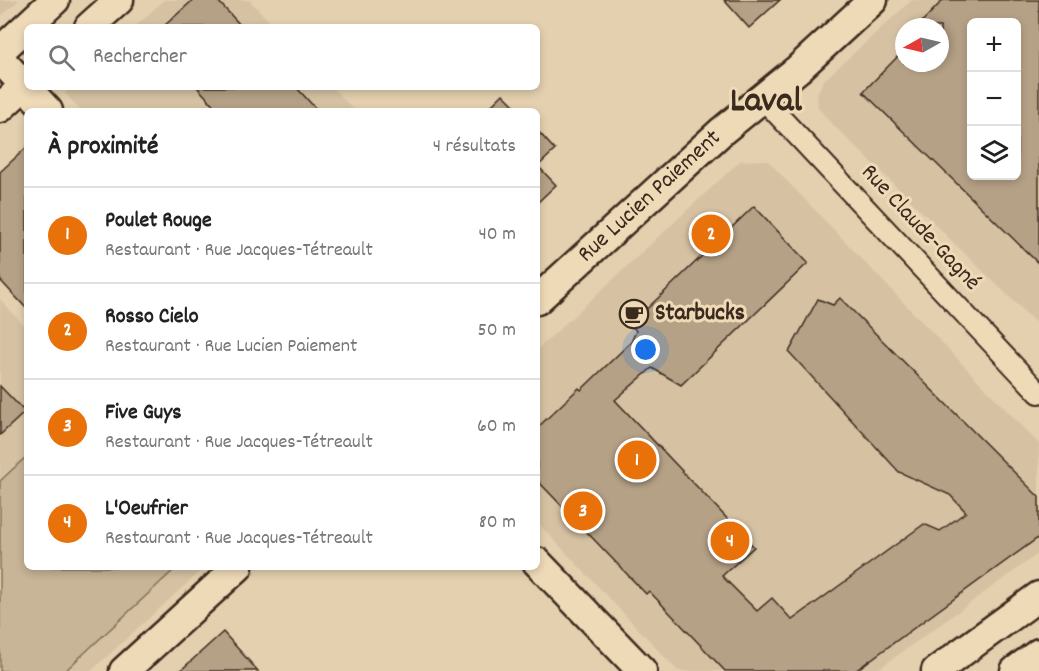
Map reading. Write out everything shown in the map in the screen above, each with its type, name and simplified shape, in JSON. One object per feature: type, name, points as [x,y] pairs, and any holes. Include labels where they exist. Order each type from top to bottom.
[{"type":"street","points":[[30,24],[56,0]]},
{"type":"street","points":[[92,24],[119,0]]},
{"type":"street","name":"Rue Lucien Paiement","points":[[540,297],[722,131],[763,99],[873,0]]},
{"type":"street","points":[[0,51],[24,29]]},
{"type":"street","points":[[0,59],[24,83]]},
{"type":"street","points":[[0,108],[24,87]]},
{"type":"street","points":[[30,90],[45,108]]},
{"type":"street","name":"Rue Claude-Gagné","points":[[763,99],[1039,393]]},
{"type":"street","points":[[540,565],[642,671]]},
{"type":"street","points":[[124,671],[235,570]]},
{"type":"street","points":[[936,671],[1039,596]]},
{"type":"street","points":[[1015,671],[1039,654]]},
{"type":"shaded area","points":[[0,0],[19,0],[0,17]]},
{"type":"shaded area","points":[[164,0],[249,0],[272,24],[138,24]]},
{"type":"shaded area","points":[[912,0],[1039,0],[1039,328],[826,118],[818,107],[817,94],[823,81]]},
{"type":"shaded area","points":[[68,90],[335,90],[352,108],[78,108],[65,93]]},
{"type":"shaded area","points":[[767,160],[1039,444],[1039,553],[876,671],[678,671],[540,525],[540,347],[740,161]]},
{"type":"shaded area","points":[[0,299],[24,326],[24,570],[202,570],[91,671],[0,671]]},
{"type":"shaded area","points":[[24,459],[24,570],[174,570],[65,671],[0,671],[0,481]]},
{"type":"building","points":[[193,0],[217,0],[239,24],[166,24]]},
{"type":"building","points":[[724,0],[780,0],[749,28]]},
{"type":"building","points":[[943,0],[1039,0],[1039,264],[863,92],[895,59],[895,72],[949,72],[949,18],[926,18]]},
{"type":"building","points":[[200,90],[299,90],[315,108],[216,108]]},
{"type":"building","points":[[503,94],[517,108],[489,108]]},
{"type":"building","points":[[540,133],[555,150],[540,164]]},
{"type":"building","points":[[24,150],[24,306],[0,280],[0,172]]},
{"type":"building","points":[[540,168],[556,185],[540,200]]},
{"type":"building","points":[[754,206],[808,263],[681,385],[652,368],[615,400],[754,547],[722,576],[757,611],[772,598],[792,620],[924,524],[940,531],[966,512],[950,495],[899,472],[789,352],[818,299],[833,305],[840,298],[1039,497],[1039,537],[855,671],[725,671],[649,591],[646,594],[540,483],[540,425],[631,342],[636,331],[631,324]]},
{"type":"building","points":[[0,386],[24,413],[0,435]]},
{"type":"building","points":[[223,632],[258,671],[180,671]]},
{"type":"place","name":"Rosso Cielo","points":[[711,234]]},
{"type":"place","name":"Starbucks","points":[[634,314]]},
{"type":"place","name":"Poulet Rouge","points":[[637,460]]},
{"type":"place","name":"Five Guys","points":[[583,511]]},
{"type":"place","name":"L'Oeufrier","points":[[730,541]]},
{"type":"district","name":"Laval","points":[[766,103]]}]
